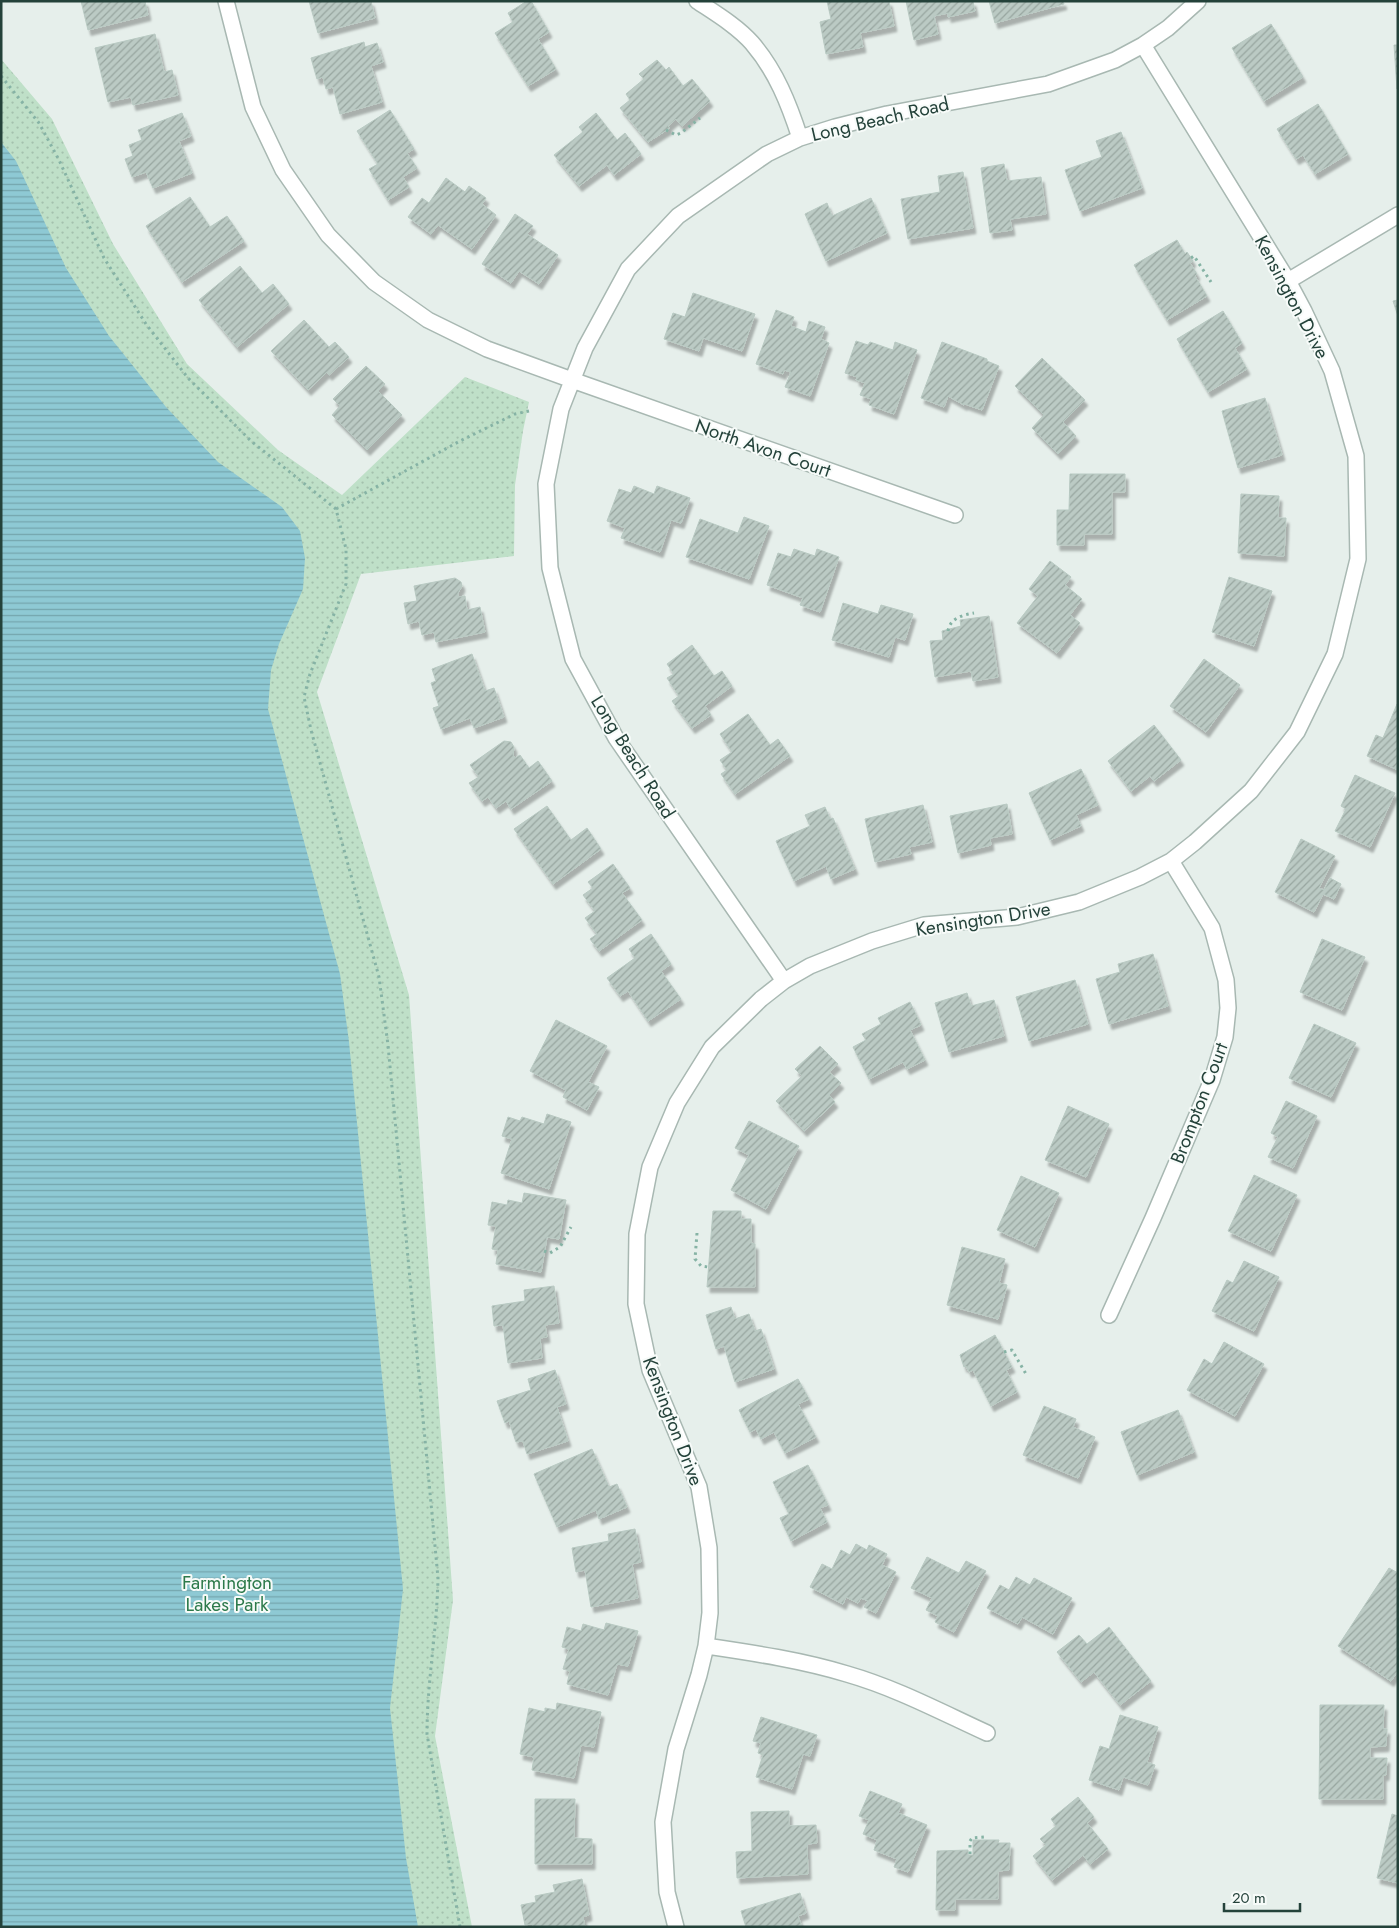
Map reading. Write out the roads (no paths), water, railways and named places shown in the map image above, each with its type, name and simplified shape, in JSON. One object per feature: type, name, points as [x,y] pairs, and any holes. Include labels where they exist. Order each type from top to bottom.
[{"type":"street","name":"North Avon Court","points":[[226,1],[254,107],[283,170],[328,235],[374,282],[428,320],[487,349],[955,515]]},
{"type":"street","points":[[697,1],[721,17],[751,42],[774,74],[790,108],[800,138]]},
{"type":"street","name":"Long Beach Road","points":[[784,981],[616,738],[573,659],[550,568],[546,484],[561,409],[585,348],[628,269],[678,216],[767,154],[800,138],[835,127],[888,114],[1048,84],[1115,60],[1143,45],[1168,28],[1198,1]]},
{"type":"street","name":"Kensington Drive","points":[[676,1927],[667,1892],[663,1822],[676,1750],[706,1646],[710,1613],[709,1548],[699,1487],[650,1370],[636,1304],[637,1234],[650,1167],[677,1103],[712,1047],[761,999],[784,981],[810,966],[863,944],[924,925],[1017,917],[1079,902],[1140,877],[1171,861],[1195,842],[1251,791],[1297,732],[1336,654],[1358,559],[1356,456],[1332,370],[1288,281],[1143,45]]},
{"type":"street","points":[[1288,281],[1398,215]]},
{"type":"street","name":"Brompton Court","points":[[1109,1315],[1154,1218],[1212,1080],[1225,1038],[1228,1008],[1226,980],[1212,928],[1171,861]]},
{"type":"street","points":[[706,1646],[792,1660],[848,1674],[895,1691],[987,1733]]},
{"type":"water","name":"Farmington Lakes Park","points":[[1,142],[16,161],[66,268],[109,336],[166,407],[218,462],[282,507],[300,531],[305,558],[303,589],[279,644],[271,670],[268,709],[340,974],[349,1042],[403,1589],[390,1708],[406,1858],[418,1927],[1,1927]]}]
